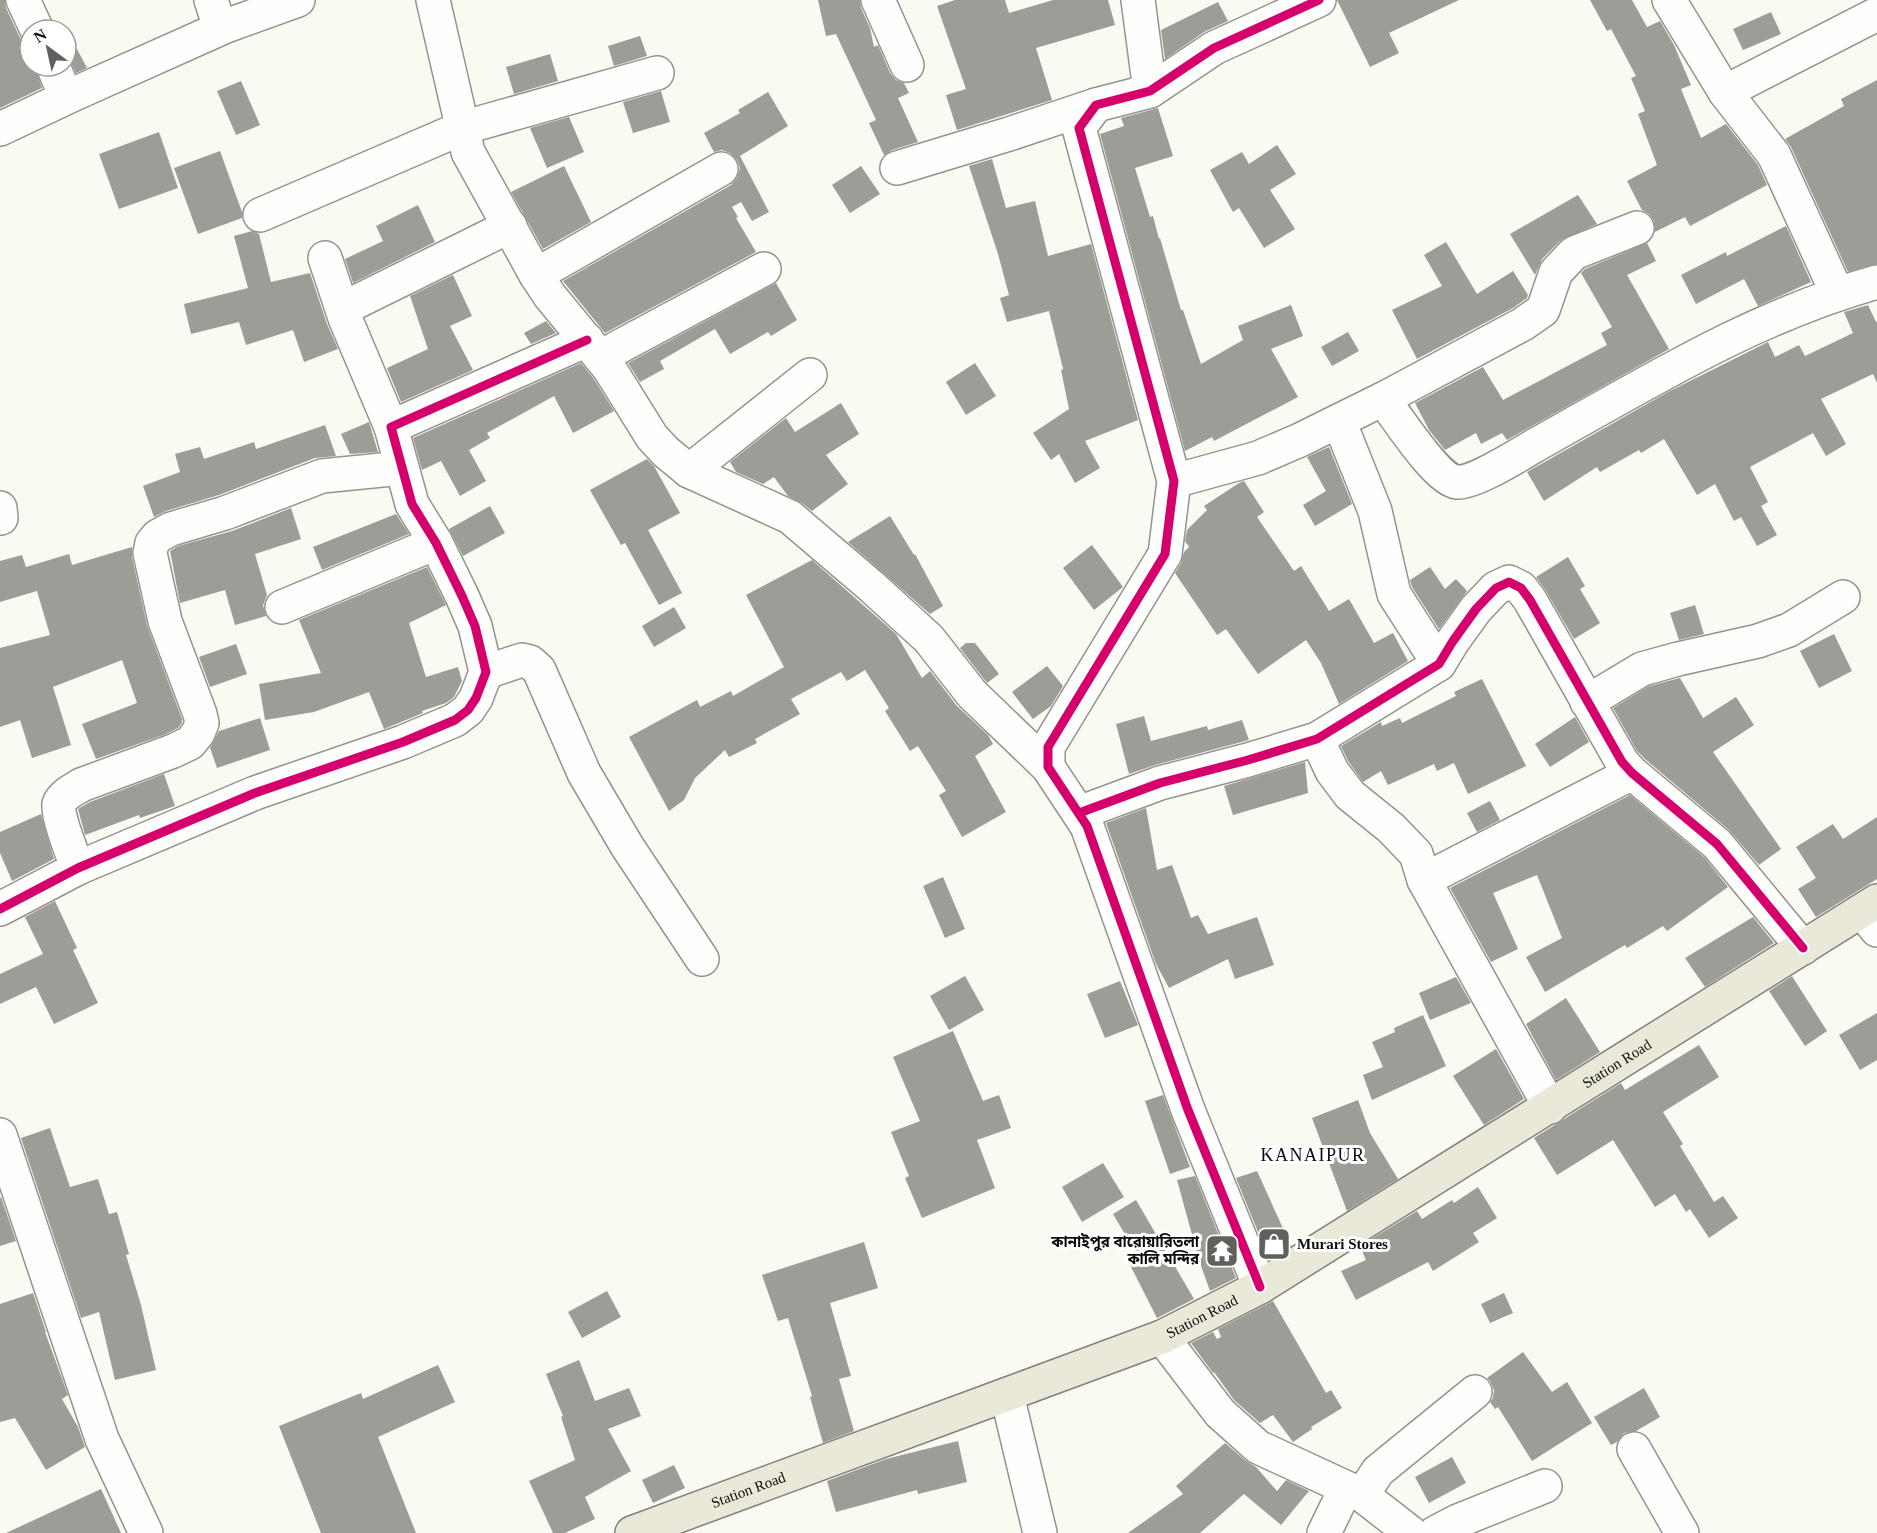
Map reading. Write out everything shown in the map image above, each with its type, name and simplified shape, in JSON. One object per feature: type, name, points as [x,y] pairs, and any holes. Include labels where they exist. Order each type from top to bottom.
[{"type":"main road","name":"Station Road","points":[[632,1533],[1162,1337],[1260,1287],[1803,948],[1872,914]]},
{"type":"street","points":[[23,0],[31,18]]},
{"type":"street","points":[[2,122],[66,97],[215,14],[298,0]]},
{"type":"street","points":[[433,0],[468,152],[536,275],[550,296],[609,368],[652,437],[689,471],[790,517],[871,586],[929,639],[972,694],[1048,767],[1079,813],[1087,826],[1188,1110],[1260,1287]]},
{"type":"street","points":[[878,0],[908,65]]},
{"type":"street","points":[[1138,0],[1150,91]]},
{"type":"street","points":[[897,168],[1096,105],[1150,91],[1214,48],[1319,0]]},
{"type":"street","points":[[1670,0],[1725,92],[1774,155],[1837,293]]},
{"type":"street","points":[[1725,92],[1877,14]]},
{"type":"street","points":[[260,215],[462,128],[657,72]]},
{"type":"street","points":[[58,78],[66,97]]},
{"type":"street","points":[[1048,767],[1048,747],[1165,554],[1174,481],[1079,128],[1096,105]]},
{"type":"street","points":[[536,275],[721,169]]},
{"type":"street","points":[[342,309],[510,226]]},
{"type":"street","points":[[1174,481],[1258,458],[1300,440],[1383,399],[1523,324],[1543,310],[1556,273],[1574,253],[1637,228]]},
{"type":"street","points":[[0,909],[78,868],[255,793],[403,742],[455,720],[468,710],[476,698],[486,672],[475,626],[436,543],[412,504],[391,427],[342,309],[325,258]]},
{"type":"street","points":[[391,427],[593,348],[764,269]]},
{"type":"street","points":[[1383,399],[1429,461],[1447,478],[1455,482],[1464,482],[1523,453],[1721,342],[1837,293],[1877,282]]},
{"type":"street","points":[[689,471],[810,375]]},
{"type":"street","points":[[1339,421],[1375,511],[1394,594],[1439,664]]},
{"type":"street","points":[[78,868],[59,815],[59,803],[81,785],[190,743],[202,723],[165,621],[150,554],[152,543],[158,536],[171,529],[225,513],[322,476],[402,468]]},
{"type":"street","points":[[282,607],[436,543]]},
{"type":"street","points":[[1079,813],[1160,783],[1317,739],[1439,664],[1476,609],[1496,588],[1509,582],[1521,588],[1530,600],[1622,762],[1717,844],[1803,948]]},
{"type":"street","points":[[1587,702],[1642,669],[1789,630],[1843,597]]},
{"type":"street","points":[[486,672],[522,660],[530,662],[539,670],[584,774],[627,846],[702,959]]},
{"type":"street","points":[[1317,739],[1332,771],[1350,795],[1391,828],[1416,854],[1424,880],[1550,1107]]},
{"type":"street","points":[[1424,880],[1632,773]]},
{"type":"street","points":[[0,1135],[102,1439],[146,1533]]},
{"type":"street","points":[[1162,1337],[1220,1413],[1258,1447],[1354,1491],[1411,1533]]},
{"type":"street","points":[[1324,1533],[1354,1491],[1475,1392]]},
{"type":"street","points":[[1007,1395],[1040,1533]]},
{"type":"street","points":[[1634,1449],[1682,1533]]},
{"type":"street","points":[[1435,1533],[1458,1521],[1545,1486]]},
{"type":"building","points":[[0,0],[5,0],[6,8],[18,34],[18,78],[39,78],[42,88],[0,108]]},
{"type":"building","points":[[818,0],[860,0],[874,47],[878,45],[890,73],[896,80],[904,83],[909,93],[898,98],[918,142],[892,150],[884,155],[869,123],[876,120],[836,34],[826,36]]},
{"type":"building","points":[[955,0],[1005,0],[1009,13],[1053,0],[1108,0],[1115,25],[1036,48],[1052,100],[957,130],[946,95],[966,89],[937,6]]},
{"type":"building","points":[[1337,0],[1459,0],[1389,33],[1399,53],[1370,67]]},
{"type":"building","points":[[1590,0],[1632,0],[1647,27],[1660,21],[1674,45],[1691,85],[1681,89],[1701,138],[1726,124],[1758,165],[1767,185],[1690,226],[1685,217],[1655,232],[1654,221],[1642,210],[1627,181],[1657,165],[1638,114],[1645,111],[1631,78],[1636,76],[1611,29],[1607,31]]},
{"type":"building","points":[[1218,2],[1228,21],[1204,32],[1165,59],[1161,30]]},
{"type":"building","points":[[1771,12],[1781,34],[1743,50],[1733,29]]},
{"type":"building","points":[[640,36],[647,56],[614,66],[608,46]]},
{"type":"building","points":[[78,51],[87,68],[78,72]]},
{"type":"building","points":[[550,54],[558,81],[514,94],[506,67]]},
{"type":"building","points":[[1877,80],[1877,264],[1848,272],[1791,147],[1785,139],[1844,106],[1841,99]]},
{"type":"building","points":[[241,81],[260,125],[236,135],[217,91]]},
{"type":"building","points":[[661,91],[670,122],[633,133],[623,102]]},
{"type":"building","points":[[768,92],[788,126],[740,156],[769,212],[752,221],[741,202],[732,207],[756,252],[605,333],[563,281],[731,185],[737,178],[740,168],[737,160],[730,153],[722,150],[714,152],[704,133],[740,113],[738,110]]},
{"type":"building","points":[[1158,108],[1173,156],[1135,168],[1201,364],[1243,340],[1238,326],[1291,305],[1303,336],[1271,349],[1298,397],[1214,441],[1212,437],[1185,451],[1100,134],[1124,126],[1121,118]]},
{"type":"building","points":[[569,117],[584,152],[547,168],[530,128]]},
{"type":"building","points":[[159,132],[178,188],[119,209],[99,154]]},
{"type":"building","points":[[1277,145],[1296,174],[1270,190],[1295,229],[1264,248],[1239,208],[1233,212],[1210,170],[1242,152],[1249,164]]},
{"type":"building","points":[[220,151],[242,212],[242,218],[198,234],[174,168]]},
{"type":"building","points":[[992,159],[1006,208],[1035,201],[1048,256],[1091,244],[1138,420],[1085,441],[1100,468],[1075,483],[1059,454],[1051,460],[1033,433],[1069,409],[1061,370],[1063,369],[1049,311],[1007,322],[1000,298],[1009,295],[969,166]]},
{"type":"building","points":[[564,166],[591,222],[543,249],[511,192]]},
{"type":"building","points":[[861,166],[880,194],[850,213],[832,185]]},
{"type":"building","points":[[1578,195],[1597,224],[1561,240],[1542,259],[1535,275],[1510,234]]},
{"type":"building","points":[[418,205],[435,242],[353,283],[345,259],[383,241],[376,226]]},
{"type":"building","points":[[1786,226],[1811,282],[1758,306],[1744,279],[1696,304],[1681,275],[1726,252],[1727,256]]},
{"type":"building","points":[[252,231],[259,234],[271,282],[310,273],[338,349],[304,362],[293,330],[246,345],[239,322],[191,334],[184,304],[248,288],[234,236]]},
{"type":"building","points":[[1446,242],[1477,294],[1513,271],[1528,295],[1513,308],[1417,359],[1392,310],[1442,286],[1424,255]]},
{"type":"building","points":[[1647,243],[1656,261],[1627,275],[1669,349],[1507,440],[1502,433],[1481,444],[1476,433],[1445,450],[1429,430],[1415,403],[1483,367],[1503,400],[1607,345],[1601,333],[1612,327],[1581,273],[1585,269]]},
{"type":"building","points":[[453,275],[472,316],[450,326],[473,370],[401,402],[387,368],[428,349],[410,296]]},
{"type":"building","points":[[776,283],[797,320],[771,336],[768,332],[730,354],[715,329],[660,361],[664,369],[640,382],[628,363]]},
{"type":"building","points":[[1868,305],[1877,321],[1877,383],[1873,374],[1821,399],[1846,444],[1826,456],[1813,433],[1750,467],[1768,502],[1761,506],[1777,535],[1757,546],[1741,517],[1734,521],[1715,484],[1697,495],[1664,439],[1641,453],[1639,450],[1600,472],[1597,467],[1544,501],[1527,472],[1668,392],[1768,342],[1775,357],[1799,345],[1805,356],[1853,333],[1844,312]]},
{"type":"building","points":[[546,321],[556,333],[531,344],[524,333]]},
{"type":"building","points":[[1348,332],[1359,351],[1332,366],[1321,347]]},
{"type":"building","points":[[581,363],[614,411],[573,433],[554,396],[487,433],[490,438],[469,450],[486,481],[460,496],[441,461],[422,470],[413,438]]},
{"type":"building","points":[[975,363],[996,396],[966,415],[946,382]]},
{"type":"building","points":[[841,403],[859,434],[826,455],[848,484],[812,511],[788,496],[774,477],[763,484],[736,472],[730,462],[786,418],[795,432]]},
{"type":"building","points":[[369,422],[378,452],[350,454],[341,434]]},
{"type":"building","points":[[325,425],[336,456],[315,458],[154,517],[143,486],[180,472],[175,454],[200,447],[204,459],[254,442],[256,449]]},
{"type":"building","points":[[1329,447],[1352,504],[1315,526],[1303,505],[1326,491],[1307,457]]},
{"type":"building","points":[[647,459],[654,466],[680,513],[648,530],[682,593],[659,605],[625,543],[621,545],[590,490]]},
{"type":"building","points":[[1244,481],[1264,512],[1257,517],[1294,571],[1301,566],[1329,611],[1349,599],[1374,643],[1393,633],[1408,661],[1339,704],[1321,663],[1306,640],[1258,674],[1226,629],[1217,635],[1175,573],[1184,552],[1189,547],[1185,541],[1187,530],[1207,510],[1204,506]]},
{"type":"building","points":[[490,506],[505,533],[463,556],[449,529]]},
{"type":"building","points":[[291,508],[301,539],[255,554],[267,595],[263,605],[266,616],[235,625],[225,590],[180,603],[170,551],[178,546],[232,531]]},
{"type":"building","points":[[396,514],[409,534],[322,570],[313,547]]},
{"type":"building","points":[[890,516],[915,554],[943,606],[930,614],[848,542]]},
{"type":"building","points":[[1092,545],[1123,587],[1094,610],[1063,568]]},
{"type":"building","points":[[132,547],[132,557],[147,625],[182,723],[178,728],[166,734],[96,759],[82,724],[137,703],[122,660],[53,687],[71,745],[32,758],[20,720],[0,727],[0,648],[50,635],[37,591],[0,602],[0,561],[22,555],[26,567],[69,554],[72,565]]},
{"type":"building","points":[[1568,557],[1585,586],[1580,589],[1600,623],[1574,639],[1536,577]]},
{"type":"building","points":[[812,560],[896,634],[922,678],[930,671],[957,706],[988,735],[993,744],[975,756],[1006,812],[962,837],[939,795],[946,791],[918,746],[910,751],[885,711],[889,708],[865,670],[847,681],[841,672],[791,699],[800,714],[755,739],[757,743],[729,757],[725,750],[695,778],[684,800],[669,811],[629,737],[697,700],[700,707],[731,691],[733,696],[784,667],[746,595]]},
{"type":"building","points":[[427,567],[446,605],[409,623],[426,677],[458,667],[462,681],[454,697],[446,703],[422,711],[423,713],[384,729],[369,692],[314,712],[265,720],[259,684],[321,673],[299,620]]},
{"type":"building","points":[[1430,567],[1445,589],[1456,579],[1467,591],[1439,629],[1412,587],[1410,580]]},
{"type":"building","points":[[1695,605],[1704,634],[1679,640],[1670,613]]},
{"type":"building","points":[[674,607],[686,628],[654,647],[642,626]]},
{"type":"building","points":[[1834,634],[1852,671],[1819,688],[1800,651]]},
{"type":"building","points":[[966,643],[975,643],[999,674],[987,683],[960,648]]},
{"type":"building","points":[[236,644],[247,674],[210,687],[199,657]]},
{"type":"building","points":[[1047,666],[1063,686],[1051,706],[1033,719],[1012,692]]},
{"type":"building","points":[[1680,678],[1703,718],[1736,697],[1754,725],[1713,752],[1781,849],[1759,865],[1729,830],[1637,751],[1613,708],[1649,686]]},
{"type":"building","points":[[1482,679],[1526,766],[1468,794],[1454,763],[1437,771],[1434,764],[1388,785],[1381,771],[1363,782],[1348,761],[1341,746],[1381,722],[1382,726],[1400,718],[1402,723],[1456,696],[1454,692]]},
{"type":"building","points":[[1144,716],[1151,741],[1207,726],[1208,730],[1242,720],[1249,740],[1129,774],[1116,724]]},
{"type":"building","points":[[1575,717],[1589,742],[1550,767],[1535,744]]},
{"type":"building","points":[[260,718],[270,750],[217,768],[210,748],[219,731]]},
{"type":"building","points":[[1305,762],[1308,793],[1233,815],[1224,786]]},
{"type":"building","points":[[164,774],[175,806],[140,818],[139,815],[85,835],[78,809],[90,802]]},
{"type":"building","points":[[1630,795],[1704,857],[1728,887],[1667,931],[1663,926],[1627,948],[1625,945],[1545,992],[1526,957],[1562,938],[1537,875],[1493,893],[1518,949],[1491,962],[1450,888]]},
{"type":"building","points":[[1490,801],[1500,820],[1477,832],[1467,813]]},
{"type":"building","points":[[1146,808],[1157,870],[1172,865],[1191,918],[1198,915],[1208,934],[1257,917],[1274,965],[1235,979],[1228,959],[1169,988],[1156,964],[1106,823]]},
{"type":"building","points":[[41,814],[54,859],[12,881],[0,853],[0,832]]},
{"type":"building","points":[[1877,817],[1877,879],[1816,917],[1798,889],[1816,878],[1796,847],[1833,824],[1843,839]]},
{"type":"building","points":[[943,877],[965,929],[945,938],[923,886]]},
{"type":"building","points":[[55,901],[77,948],[73,950],[98,1003],[54,1024],[36,987],[0,1004],[0,974],[43,954],[25,917]]},
{"type":"building","points":[[1753,917],[1774,943],[1705,987],[1685,958]]},
{"type":"building","points":[[965,976],[984,1010],[949,1030],[930,996]]},
{"type":"building","points":[[1792,976],[1827,1031],[1805,1046],[1769,991]]},
{"type":"building","points":[[1456,977],[1471,1003],[1430,1020],[1419,993]]},
{"type":"building","points":[[1120,981],[1138,1025],[1105,1038],[1087,994]]},
{"type":"building","points":[[1566,998],[1600,1052],[1556,1080],[1526,1024]]},
{"type":"building","points":[[1877,1013],[1877,1060],[1860,1070],[1839,1035]]},
{"type":"building","points":[[1423,1015],[1446,1066],[1372,1100],[1363,1075],[1383,1067],[1372,1042],[1395,1032],[1394,1028]]},
{"type":"building","points":[[953,1031],[983,1101],[999,1095],[1011,1128],[977,1140],[995,1188],[922,1218],[905,1178],[909,1176],[891,1132],[920,1121],[893,1057]]},
{"type":"building","points":[[1699,1045],[1719,1077],[1663,1112],[1683,1144],[1680,1146],[1714,1202],[1723,1196],[1738,1218],[1709,1238],[1690,1209],[1686,1212],[1675,1194],[1655,1207],[1613,1140],[1557,1175],[1534,1138],[1621,1083],[1625,1090]]},
{"type":"building","points":[[1496,1049],[1524,1099],[1484,1125],[1453,1076]]},
{"type":"building","points":[[1163,1095],[1190,1167],[1170,1174],[1145,1101]]},
{"type":"building","points":[[1358,1100],[1370,1133],[1398,1179],[1347,1211],[1312,1118]]},
{"type":"building","points":[[50,1128],[70,1187],[98,1179],[109,1214],[117,1212],[156,1370],[115,1380],[99,1312],[81,1318],[21,1138]]},
{"type":"building","points":[[1103,1163],[1124,1197],[1082,1222],[1062,1187]]},
{"type":"building","points":[[1257,1171],[1291,1246],[1269,1259],[1236,1178]]},
{"type":"building","points":[[1195,1176],[1236,1278],[1210,1291],[1177,1180]]},
{"type":"building","points":[[1478,1187],[1497,1218],[1473,1233],[1479,1242],[1433,1271],[1428,1262],[1356,1300],[1341,1271],[1366,1260],[1360,1246],[1417,1211],[1422,1219],[1452,1200],[1454,1203]]},
{"type":"building","points":[[0,1198],[16,1241],[0,1246]]},
{"type":"building","points":[[1136,1200],[1194,1299],[1157,1318],[1130,1265],[1140,1260],[1113,1214]]},
{"type":"building","points":[[864,1242],[878,1288],[830,1303],[851,1376],[839,1379],[854,1431],[823,1443],[810,1397],[812,1396],[788,1318],[778,1321],[762,1275]]},
{"type":"building","points":[[607,1291],[621,1317],[582,1338],[568,1312]]},
{"type":"building","points":[[33,1293],[68,1395],[62,1399],[78,1427],[85,1447],[46,1470],[15,1418],[0,1422],[0,1304]]},
{"type":"building","points":[[1504,1293],[1513,1313],[1490,1323],[1481,1304]]},
{"type":"building","points":[[1273,1301],[1326,1393],[1331,1390],[1342,1408],[1311,1427],[1312,1429],[1293,1442],[1273,1415],[1260,1423],[1234,1400],[1191,1343],[1213,1332],[1217,1339],[1221,1337],[1218,1329]]},
{"type":"building","points":[[1523,1352],[1552,1392],[1567,1382],[1592,1423],[1532,1461],[1498,1407],[1495,1409],[1490,1402],[1494,1390],[1487,1378]]},
{"type":"building","points":[[579,1360],[595,1401],[629,1388],[641,1416],[608,1429],[631,1471],[585,1497],[595,1519],[565,1533],[553,1533],[529,1481],[575,1460],[561,1417],[563,1416],[546,1374]]},
{"type":"building","points":[[438,1365],[455,1402],[378,1437],[416,1533],[321,1533],[279,1426],[361,1393],[363,1399]]},
{"type":"building","points":[[1644,1388],[1660,1417],[1636,1431],[1624,1433],[1617,1442],[1611,1445],[1594,1417]]},
{"type":"building","points":[[958,1441],[967,1482],[918,1494],[917,1490],[836,1512],[827,1481],[886,1459]]},
{"type":"building","points":[[1225,1443],[1256,1467],[1277,1491],[1286,1480],[1309,1491],[1281,1525],[1244,1494],[1200,1533],[1128,1533],[1183,1494],[1176,1486]]},
{"type":"building","points":[[1452,1457],[1466,1483],[1429,1503],[1415,1477]]},
{"type":"building","points":[[674,1465],[685,1488],[653,1503],[642,1480]]},
{"type":"building","points":[[101,1489],[121,1533],[6,1533]]},
{"type":"cycle path","points":[[1260,1287],[1188,1110],[1087,826],[1048,767],[1048,747],[1165,554],[1174,481],[1079,128],[1096,105],[1150,91],[1214,48],[1319,0]]},
{"type":"cycle path","points":[[0,909],[78,868],[255,793],[403,742],[455,720],[468,710],[476,698],[486,672],[475,626],[436,543],[412,504],[391,427],[587,340]]},
{"type":"cycle path","points":[[1079,813],[1160,783],[1317,739],[1439,664],[1476,609],[1496,588],[1509,582],[1521,588],[1530,600],[1622,762],[1717,844],[1803,948]]},
{"type":"place","name":"Murari Stores","points":[[1274,1244]]},
{"type":"place","name":"কানাইপুর বারোয়ারিতলা কালি মন্দির","points":[[1222,1251]]},
{"type":"district","name":"KANAIPUR","points":[[1313,1155]]}]
